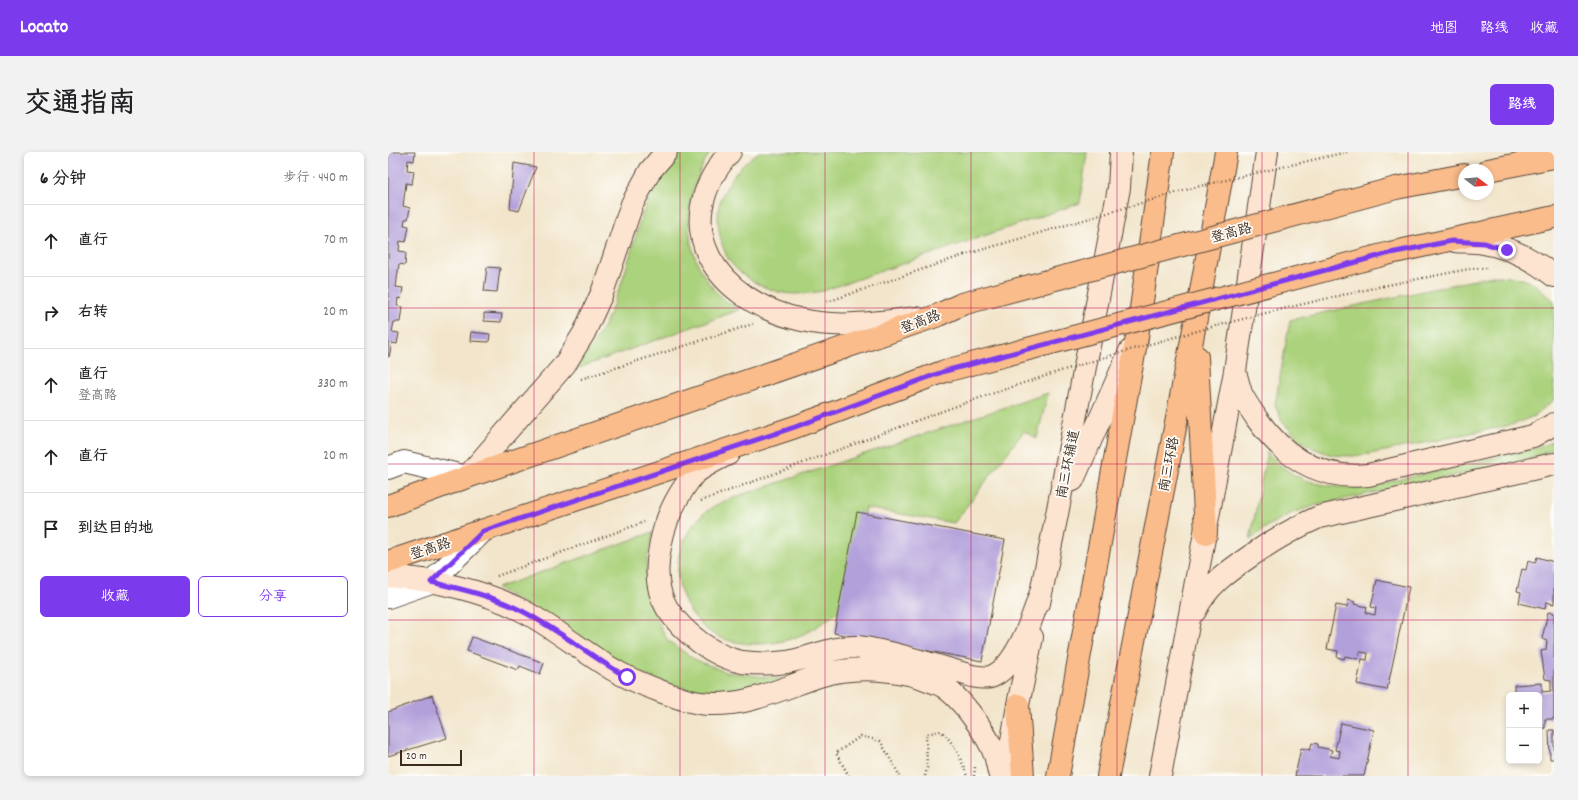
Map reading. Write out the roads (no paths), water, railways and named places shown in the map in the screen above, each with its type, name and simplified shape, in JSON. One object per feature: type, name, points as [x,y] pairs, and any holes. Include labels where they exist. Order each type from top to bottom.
[{"type":"main road","points":[[467,477],[565,364],[580,340],[602,292],[632,204],[650,171],[666,152]]},
{"type":"main road","points":[[730,152],[722,161],[709,182],[703,202],[700,225],[706,249],[714,266],[725,280],[738,292],[754,303],[774,312],[802,320],[832,324],[864,323],[936,316]]},
{"type":"main road","points":[[1114,152],[1119,188]]},
{"type":"main road","name":"南三环辅道","points":[[1006,776],[1018,705],[1057,514],[1119,188],[1121,152]]},
{"type":"main road","points":[[1058,776],[1137,337],[1163,152]]},
{"type":"main road","name":"南三环路","points":[[1108,776],[1195,324],[1226,152]]},
{"type":"main road","points":[[1160,776],[1235,371],[1266,152]]},
{"type":"main road","points":[[1494,168],[1522,152]]},
{"type":"main road","points":[[1494,169],[1554,156]]},
{"type":"main road","name":"登高路","points":[[388,506],[467,477],[936,316],[962,304],[1396,188],[1458,176]]},
{"type":"main road","name":"登高路","points":[[388,562],[803,424],[945,371],[1390,253],[1452,241],[1554,217]]},
{"type":"main road","points":[[1452,241],[1484,243],[1507,250],[1531,259],[1554,276]]},
{"type":"main road","points":[[1195,324],[1206,534]]},
{"type":"main road","points":[[1057,514],[1137,337]]},
{"type":"main road","points":[[1235,371],[1242,394],[1269,435],[1288,452],[1303,462],[1320,470],[1338,475],[1368,475],[1398,468],[1533,436],[1554,424]]},
{"type":"main road","points":[[758,439],[722,457],[694,474],[674,501],[662,533],[658,574],[661,591],[667,608],[684,628],[702,644],[722,656],[742,662],[786,662],[812,657],[834,649],[857,647],[913,659],[972,676],[992,676],[1013,657],[1034,613],[1042,589]]},
{"type":"main road","points":[[1189,622],[1201,599],[1217,579],[1292,528],[1318,517],[1554,464]]},
{"type":"main road","points":[[388,576],[431,582],[462,589],[523,611],[616,671],[646,686],[702,704],[725,704],[750,700],[842,670],[863,669],[907,674],[937,683],[951,691],[979,727],[994,755],[1000,776]]},
{"type":"main road","points":[[1018,705],[1023,776]]},
{"type":"street","points":[[388,468],[404,462],[467,477]]},
{"type":"street","points":[[388,597],[431,582],[483,531]]}]
